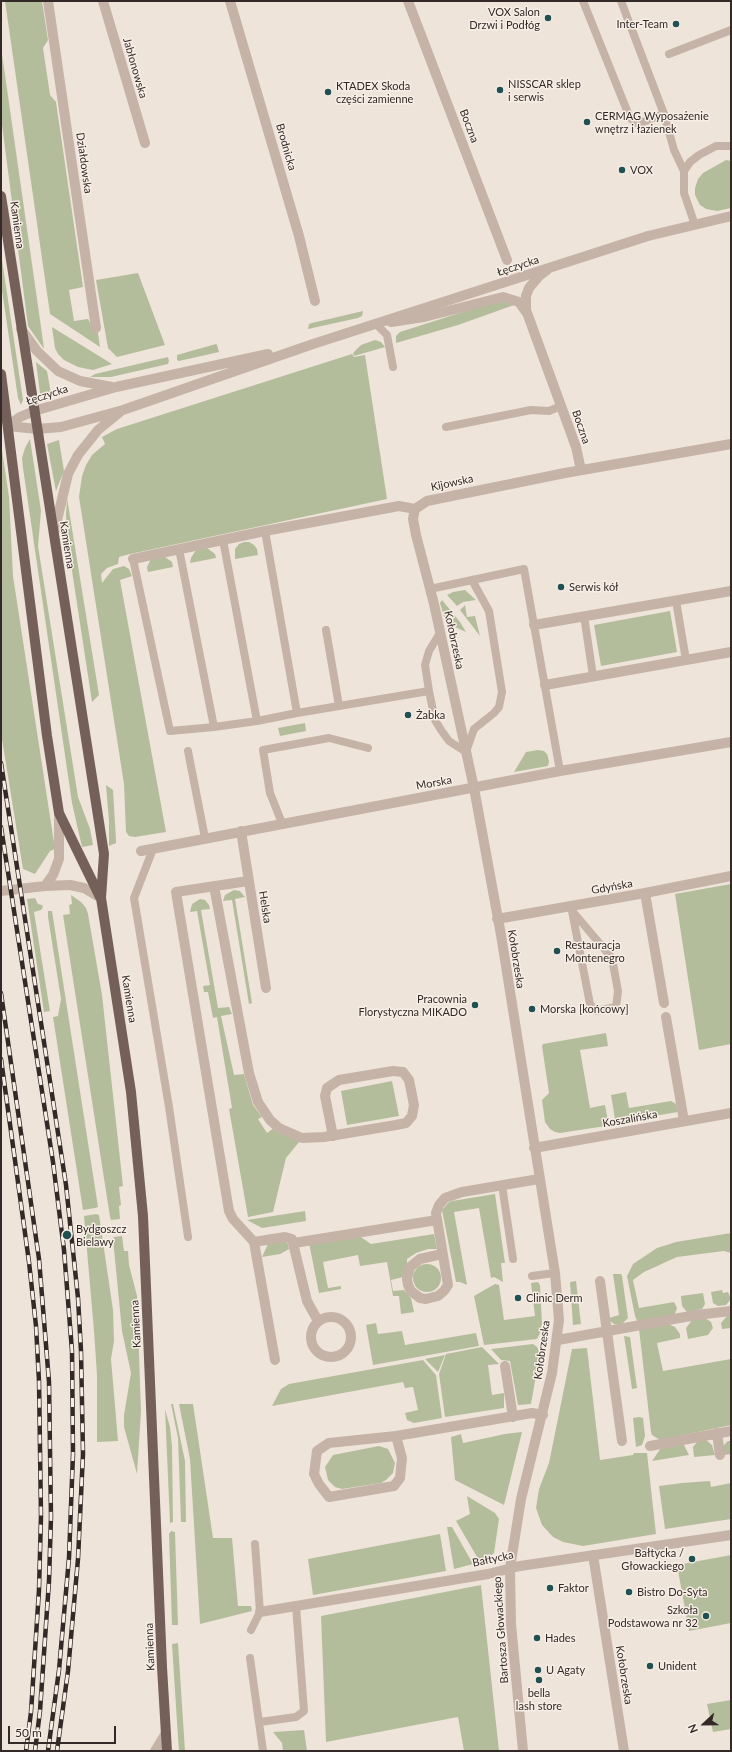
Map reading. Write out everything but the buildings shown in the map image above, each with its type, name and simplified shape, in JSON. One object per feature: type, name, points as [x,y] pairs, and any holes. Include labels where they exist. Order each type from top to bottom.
[{"type":"main road","name":"Kamienna","points":[[1,196],[53,536],[104,854],[101,898],[131,1092],[143,1216],[167,1751]]},
{"type":"main road","name":"Kamienna","points":[[1,374],[47,736],[59,813],[101,898]]},
{"type":"street","name":"Działdowska","points":[[48,1],[96,328]]},
{"type":"street","name":"Jabłonowska","points":[[103,1],[145,143]]},
{"type":"street","name":"Brodnicka","points":[[230,1],[299,236],[315,301]]},
{"type":"street","name":"Boczna","points":[[408,1],[507,260]]},
{"type":"street","name":"Łęczycka","points":[[8,426],[37,429],[61,427],[123,410],[313,344],[648,236],[731,216]]},
{"type":"street","points":[[526,296],[532,281],[553,267]]},
{"type":"street","points":[[506,282],[515,283],[520,286],[526,296]]},
{"type":"street","points":[[376,324],[424,317],[503,296],[519,302],[528,316]]},
{"type":"street","name":"Boczna","points":[[526,296],[528,316],[576,447],[581,470]]},
{"type":"street","points":[[22,329],[37,351],[58,371],[80,381],[116,387]]},
{"type":"street","name":"Łęczycka","points":[[8,426],[20,417],[34,411],[116,387],[313,344]]},
{"type":"street","points":[[53,536],[68,474],[78,455],[98,430],[123,410]]},
{"type":"street","name":"Kijowska","points":[[415,509],[427,501],[581,470],[731,444]]},
{"type":"street","points":[[133,559],[266,531],[399,506],[415,509]]},
{"type":"street","name":"Kołobrzeska","points":[[415,509],[413,519],[416,535],[430,588],[474,788],[497,919],[554,1273],[559,1320],[558,1340],[543,1415]]},
{"type":"street","points":[[534,625],[731,591]]},
{"type":"street","points":[[545,685],[731,652]]},
{"type":"street","name":"Morska","points":[[142,851],[560,771],[731,742]]},
{"type":"street","points":[[45,886],[59,858],[59,813]]},
{"type":"street","name":"Helska","points":[[241,831],[266,988]]},
{"type":"street","name":"Gdyńska","points":[[497,919],[572,909],[731,876]]},
{"type":"street","points":[[248,881],[176,892],[229,1211],[233,1219],[254,1242],[276,1360]]},
{"type":"street","points":[[1,892],[45,886],[70,885],[84,888],[101,898]]},
{"type":"street","points":[[214,886],[243,1044],[254,1091],[270,1120],[279,1128],[302,1138],[332,1136],[406,1123],[412,1116],[414,1105],[409,1080],[403,1072],[393,1071],[339,1080],[327,1088],[325,1096],[332,1136]]},
{"type":"street","points":[[645,893],[664,1003]]},
{"type":"street","points":[[666,1017],[684,1121]]},
{"type":"street","name":"Koszalińska","points":[[534,1148],[731,1113]]},
{"type":"street","points":[[442,1254],[420,1259],[410,1267],[407,1279],[408,1285],[411,1291],[420,1298],[426,1299],[438,1296],[448,1285],[436,1213],[439,1205],[445,1198],[462,1192],[539,1179]]},
{"type":"street","points":[[294,1243],[437,1220]]},
{"type":"street","points":[[254,1242],[288,1237],[294,1243],[307,1301],[318,1320]]},
{"type":"street","points":[[600,1281],[622,1441]]},
{"type":"street","points":[[558,1340],[696,1315],[731,1311]]},
{"type":"street","points":[[331,1316],[341,1319],[348,1325],[351,1340],[350,1345],[340,1355],[330,1357],[323,1356],[316,1351],[311,1343],[310,1333],[318,1320],[331,1316]]},
{"type":"street","points":[[505,1366],[513,1417]]},
{"type":"street","points":[[396,1436],[402,1458],[400,1478],[394,1486],[329,1497],[319,1484],[314,1474],[317,1451],[329,1443],[396,1436],[532,1414],[543,1415]]},
{"type":"street","name":"Bartosza Głowackiego","points":[[523,1751],[511,1618],[510,1568],[521,1499],[543,1415]]},
{"type":"street","points":[[650,1446],[731,1431]]},
{"type":"street","points":[[717,1433],[720,1456]]},
{"type":"street","name":"Bałtycka","points":[[260,1612],[501,1572],[510,1568],[731,1535]]},
{"type":"street","name":"Kołobrzeska","points":[[593,1556],[624,1751]]},
{"type":"street","points":[[155,1751],[166,1734]]},
{"type":"lane","points":[[583,1],[630,118],[638,124],[664,114]]},
{"type":"lane","points":[[621,1],[664,114],[674,150],[684,172],[684,193],[695,225]]},
{"type":"lane","points":[[669,54],[731,30]]},
{"type":"lane","points":[[684,172],[690,162],[699,155],[716,146],[731,146]]},
{"type":"lane","points":[[376,324],[387,335],[393,367]]},
{"type":"lane","points":[[446,427],[531,410],[549,411],[561,406]]},
{"type":"lane","points":[[266,531],[297,713]]},
{"type":"lane","points":[[223,540],[257,721]]},
{"type":"lane","points":[[179,549],[214,727]]},
{"type":"lane","points":[[133,559],[170,732],[257,721],[429,691]]},
{"type":"lane","points":[[430,588],[524,569],[560,771]]},
{"type":"lane","points":[[440,633],[429,651],[424,665],[435,720],[449,740],[466,752],[474,729],[494,713],[499,707],[502,692],[490,611],[472,580]]},
{"type":"lane","points":[[676,601],[686,660]]},
{"type":"lane","points":[[584,616],[593,676]]},
{"type":"lane","points":[[326,630],[339,706]]},
{"type":"lane","points":[[282,823],[270,793],[263,750],[329,738],[368,748]]},
{"type":"lane","points":[[188,751],[205,838]]},
{"type":"lane","points":[[153,849],[134,898],[169,1107],[188,1237]]},
{"type":"lane","points":[[572,909],[612,958],[618,991],[616,1007],[596,1011],[590,1004],[572,909]]},
{"type":"lane","points":[[502,1185],[514,1259]]},
{"type":"lane","points":[[532,1276],[554,1273]]},
{"type":"lane","points":[[251,1630],[260,1612],[255,1544]]},
{"type":"lane","points":[[260,1722],[296,1717],[304,1711],[296,1606]]},
{"type":"lane","points":[[250,1658],[263,1751]]},
{"type":"green space","points":[[5,1],[42,1],[48,40],[43,48],[50,95],[56,102],[83,287],[69,290],[74,321],[88,319],[98,333],[100,347],[50,314]]},
{"type":"green space","points":[[1,47],[44,349],[28,326],[1,117]]},
{"type":"green space","points":[[726,160],[731,161],[731,208],[717,211],[706,209],[700,205],[695,195],[695,188],[698,179],[703,173]]},
{"type":"green space","points":[[1,253],[23,400],[21,405],[18,398],[1,284]]},
{"type":"green space","points":[[138,273],[165,345],[117,357],[108,348],[96,280]]},
{"type":"green space","points":[[504,301],[514,305],[458,325],[396,343],[396,336],[400,332],[475,308]]},
{"type":"green space","points":[[363,311],[362,316],[358,318],[308,329],[309,324],[312,323]]},
{"type":"green space","points":[[52,327],[112,364],[93,370],[78,367],[64,360],[55,348]]},
{"type":"green space","points":[[375,340],[381,342],[385,347],[354,356],[353,353],[361,345]]},
{"type":"green space","points":[[216,344],[219,352],[179,361],[177,360],[177,355]]},
{"type":"green space","points":[[352,354],[354,357],[365,355],[387,499],[130,554],[119,557],[118,564],[107,568],[101,574],[102,583],[113,569],[124,566],[129,569],[132,576],[120,580],[166,832],[135,837],[129,836],[126,832],[124,784],[79,497],[82,476],[86,465],[92,455],[105,444],[102,437],[117,429]]},
{"type":"green space","points":[[168,357],[168,364],[111,377],[90,377],[95,374]]},
{"type":"green space","points":[[36,362],[47,371],[52,399],[41,401]]},
{"type":"green space","points":[[30,439],[41,511],[38,546],[78,797],[90,829],[93,845],[82,847],[72,803],[23,468],[22,458]]},
{"type":"green space","points":[[59,440],[64,471],[56,491],[47,444]]},
{"type":"green space","points":[[1,443],[9,497],[13,576],[55,849],[50,851],[35,874],[23,869],[1,733]]},
{"type":"green space","points":[[67,498],[99,695],[92,702],[67,538]]},
{"type":"green space","points":[[249,542],[254,545],[257,549],[258,555],[235,559],[235,549],[239,544]]},
{"type":"green space","points":[[207,548],[215,554],[216,558],[190,563],[196,550]]},
{"type":"green space","points":[[165,557],[172,562],[173,567],[148,572],[147,567],[151,559]]},
{"type":"green space","points":[[465,590],[476,600],[463,602],[457,606],[447,595],[453,592]]},
{"type":"green space","points":[[442,600],[466,632],[446,623],[440,603]]},
{"type":"green space","points":[[465,605],[467,617],[475,616],[480,636],[460,610]]},
{"type":"green space","points":[[670,611],[677,652],[601,666],[594,625]]},
{"type":"green space","points":[[305,723],[306,731],[280,736],[278,728]]},
{"type":"green space","points":[[538,750],[544,751],[547,754],[549,761],[548,766],[514,772],[526,752]]},
{"type":"green space","points":[[106,785],[113,790],[116,840],[116,843],[109,846],[109,821]]},
{"type":"green space","points":[[731,884],[731,1044],[699,1050],[675,894]]},
{"type":"green space","points":[[234,890],[240,891],[245,897],[235,899],[252,1003],[249,1004],[232,900],[223,901],[225,895]]},
{"type":"green space","points":[[71,895],[81,902],[86,908],[88,914],[102,995],[123,1186],[119,1187],[121,1205],[119,1206],[120,1219],[111,1220],[110,1217],[63,915],[70,914],[69,905],[72,904]]},
{"type":"green space","points":[[35,898],[38,904],[42,905],[43,907],[41,910],[34,912],[50,1011],[44,1012],[27,899]]},
{"type":"green space","points":[[200,899],[205,900],[210,909],[201,910],[218,1008],[229,1007],[232,1014],[221,1016],[234,1075],[244,1074],[253,1105],[262,1117],[258,1119],[267,1133],[274,1128],[300,1141],[286,1158],[273,1212],[248,1217],[229,1109],[232,1108],[217,1017],[213,1018],[208,992],[204,992],[203,986],[210,985],[197,911],[190,912],[192,904]]},
{"type":"green space","points":[[48,911],[52,911],[98,1207],[83,1210],[53,1017],[58,1016],[61,999]]},
{"type":"green space","points":[[606,1033],[608,1046],[580,1050],[590,1108],[605,1105],[608,1121],[606,1126],[560,1133],[555,1132],[550,1129],[545,1122],[542,1100],[549,1093],[542,1046],[543,1044]]},
{"type":"green space","points":[[392,1081],[399,1116],[347,1125],[341,1091]]},
{"type":"green space","points":[[626,1092],[629,1108],[671,1101],[676,1104],[678,1112],[618,1122],[615,1119],[611,1095]]},
{"type":"green space","points":[[495,1194],[505,1263],[501,1263],[503,1282],[494,1277],[491,1278],[479,1208],[454,1212],[467,1285],[456,1282],[442,1210],[452,1201]]},
{"type":"green space","points":[[305,1211],[306,1221],[262,1228],[247,1220]]},
{"type":"green space","points":[[99,1215],[113,1310],[114,1341],[111,1359],[118,1441],[97,1442],[97,1375],[84,1216]]},
{"type":"green space","points":[[731,1233],[731,1253],[724,1251],[677,1257],[644,1272],[633,1280],[639,1308],[674,1302],[677,1308],[675,1314],[671,1317],[638,1323],[635,1316],[627,1276],[633,1264],[657,1248],[676,1242]]},
{"type":"green space","points":[[434,1234],[437,1249],[428,1249],[416,1253],[407,1259],[407,1265],[403,1277],[391,1280],[393,1291],[404,1290],[411,1298],[414,1312],[401,1314],[399,1296],[393,1296],[387,1262],[360,1266],[358,1255],[323,1262],[328,1288],[341,1286],[341,1289],[319,1293],[309,1243],[358,1235],[371,1244]]},
{"type":"green space","points":[[122,1236],[124,1251],[128,1251],[129,1265],[137,1296],[141,1411],[137,1474],[124,1427],[124,1415],[131,1373],[122,1331],[113,1239],[114,1237]]},
{"type":"green space","points":[[284,1240],[288,1244],[289,1249],[280,1254],[262,1257],[268,1244]]},
{"type":"green space","points":[[427,1264],[437,1268],[441,1278],[437,1288],[427,1292],[417,1288],[413,1278],[417,1268]]},
{"type":"green space","points":[[613,1274],[621,1274],[622,1276],[628,1318],[621,1325],[614,1324],[609,1318],[619,1315]]},
{"type":"green space","points":[[576,1281],[581,1324],[573,1325],[570,1282]]},
{"type":"green space","points":[[538,1282],[540,1285],[542,1324],[537,1339],[484,1345],[474,1296],[495,1284],[499,1285],[504,1320],[535,1316],[531,1283]]},
{"type":"green space","points":[[722,1290],[723,1293],[728,1292],[731,1299],[726,1305],[718,1306],[713,1303],[711,1292]]},
{"type":"green space","points":[[703,1293],[705,1304],[702,1309],[687,1312],[682,1306],[681,1296]]},
{"type":"green space","points":[[731,1315],[731,1328],[722,1329],[721,1323],[727,1316]]},
{"type":"green space","points":[[705,1318],[711,1322],[713,1328],[708,1335],[688,1339],[686,1328],[692,1320]]},
{"type":"green space","points":[[376,1323],[378,1334],[402,1331],[405,1345],[476,1333],[479,1346],[373,1365],[366,1325]]},
{"type":"green space","points":[[668,1324],[675,1327],[680,1334],[680,1338],[657,1343],[663,1371],[731,1359],[731,1425],[660,1440],[652,1435],[639,1329]]},
{"type":"green space","points":[[624,1336],[630,1337],[637,1388],[632,1389]]},
{"type":"green space","points":[[533,1344],[537,1347],[540,1353],[531,1404],[518,1405],[510,1361],[501,1360],[491,1349]]},
{"type":"green space","points":[[482,1347],[499,1364],[488,1365],[492,1395],[504,1393],[504,1408],[445,1417],[439,1374],[446,1354]]},
{"type":"green space","points":[[587,1348],[600,1460],[633,1455],[634,1453],[647,1453],[656,1534],[583,1546],[563,1542],[553,1537],[542,1525],[536,1508],[539,1489],[549,1463],[572,1349]]},
{"type":"green space","points":[[445,1355],[438,1372],[425,1359]]},
{"type":"green space","points":[[423,1360],[436,1375],[442,1418],[414,1423],[407,1420],[405,1413],[418,1410],[413,1387],[405,1388],[403,1382],[272,1406],[281,1389],[289,1384]]},
{"type":"green space","points":[[171,1404],[173,1404],[185,1461],[186,1522],[181,1522],[178,1438]]},
{"type":"green space","points":[[179,1404],[193,1404],[213,1538],[232,1538],[238,1606],[251,1606],[252,1611],[200,1624],[190,1459]]},
{"type":"green space","points":[[165,1409],[170,1427],[172,1446],[173,1522],[170,1523]]},
{"type":"green space","points":[[633,1418],[643,1418],[645,1436],[642,1445],[636,1447]]},
{"type":"green space","points":[[522,1432],[504,1505],[455,1480],[451,1437],[461,1434],[463,1443]]},
{"type":"green space","points":[[706,1440],[712,1445],[715,1455],[694,1457],[693,1447],[697,1442]]},
{"type":"green space","points":[[728,1441],[731,1441],[731,1454],[724,1455],[723,1446]]},
{"type":"green space","points":[[683,1443],[689,1455],[652,1461],[661,1448]]},
{"type":"green space","points":[[379,1446],[388,1449],[395,1463],[393,1473],[386,1480],[381,1483],[342,1489],[335,1487],[328,1480],[325,1467],[333,1455]]},
{"type":"green space","points":[[710,1481],[711,1487],[731,1483],[731,1519],[665,1529],[659,1486]]},
{"type":"green space","points":[[467,1496],[495,1513],[499,1519],[494,1553],[485,1561],[480,1562],[456,1521],[470,1514]]},
{"type":"green space","points":[[447,1527],[452,1527],[473,1564],[454,1569]]},
{"type":"green space","points":[[171,1531],[175,1532],[178,1625],[172,1625],[169,1534]]},
{"type":"green space","points":[[440,1534],[446,1571],[313,1595],[308,1559]]},
{"type":"green space","points":[[731,1555],[731,1623],[689,1631],[677,1565]]},
{"type":"green space","points":[[481,1585],[499,1751],[464,1751],[458,1717],[326,1742],[321,1616]]},
{"type":"green space","points":[[178,1643],[185,1751],[179,1751],[177,1722],[172,1644]]},
{"type":"green space","points":[[731,1700],[731,1729],[713,1732],[707,1704]]},
{"type":"green space","points":[[304,1730],[307,1751],[283,1751],[282,1743],[273,1732]]},
{"type":"railway","points":[[1,763],[66,1185],[78,1298],[81,1351],[83,1454],[78,1559],[68,1671],[57,1751]]},
{"type":"railway","points":[[1,827],[53,1162],[64,1250],[72,1351],[73,1454],[69,1558],[59,1670],[48,1751]]},
{"type":"railway","points":[[1,993],[39,1259],[49,1382],[51,1517],[49,1581],[40,1711],[35,1751]]},
{"type":"railway","points":[[1,1059],[29,1262],[36,1326],[39,1381],[41,1516],[39,1590],[31,1712],[26,1751]]},
{"type":"place","name":"VOX Salon Drzwi i Podłóg","points":[[548,18]]},
{"type":"place","name":"Inter-Team","points":[[676,24]]},
{"type":"place","name":"NISSCAR sklep i serwis","points":[[500,90]]},
{"type":"place","name":"KTADEX Skoda części zamienne","points":[[328,92]]},
{"type":"place","name":"CERMAG Wyposażenie wnętrz i łazienek","points":[[587,122]]},
{"type":"place","name":"VOX","points":[[622,170]]},
{"type":"place","name":"Serwis kół","points":[[561,587]]},
{"type":"place","name":"Żabka","points":[[408,715]]},
{"type":"place","name":"Restauracja Montenegro","points":[[557,951]]},
{"type":"place","name":"Pracownia Florystyczna MIKADO","points":[[475,1005]]},
{"type":"place","name":"Morska [końcowy]","points":[[532,1009]]},
{"type":"place","name":"Bydgoszcz Bielawy","points":[[67,1235]]},
{"type":"place","name":"Clinic Derm","points":[[518,1298]]},
{"type":"place","name":"Bałtycka / Głowackiego","points":[[692,1559]]},
{"type":"place","name":"Faktor","points":[[550,1588]]},
{"type":"place","name":"Bistro Do-Syta","points":[[629,1592]]},
{"type":"place","name":"Szkoła Podstawowa nr 32","points":[[706,1616]]},
{"type":"place","name":"Hades","points":[[537,1638]]},
{"type":"place","name":"Unident","points":[[650,1666]]},
{"type":"place","name":"U Agaty","points":[[538,1670]]},
{"type":"place","name":"bella lash store","points":[[539,1680]]}]
